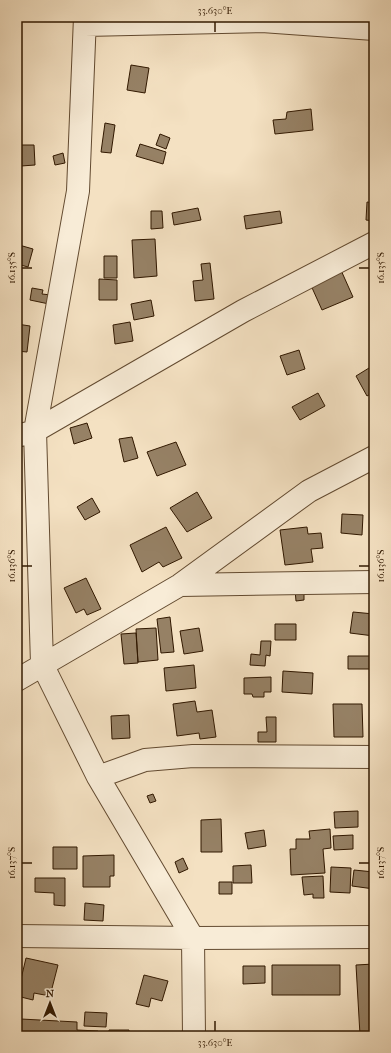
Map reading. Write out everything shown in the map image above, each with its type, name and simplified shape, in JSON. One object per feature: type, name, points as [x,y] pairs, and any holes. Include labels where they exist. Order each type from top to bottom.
[{"type":"street","points":[[194,1036],[193,938],[98,777],[42,664],[26,433],[78,191],[85,21],[262,21],[374,29]]},
{"type":"street","points":[[26,433],[243,311],[374,243]]},
{"type":"street","points":[[17,680],[42,664],[180,585],[309,491],[374,457]]},
{"type":"street","points":[[180,585],[374,582]]},
{"type":"street","points":[[98,777],[145,760],[193,756],[374,757]]},
{"type":"street","points":[[17,936],[193,938],[374,937]]},
{"type":"building","points":[[131,65],[149,68],[145,93],[127,90]]},
{"type":"building","points":[[311,109],[313,130],[275,134],[273,120],[286,119],[287,112]]},
{"type":"building","points":[[105,123],[115,125],[111,153],[101,152]]},
{"type":"building","points":[[160,134],[170,138],[166,149],[156,145]]},
{"type":"building","points":[[140,144],[166,152],[163,164],[136,156]]},
{"type":"building","points":[[20,145],[34,145],[35,165],[21,166]]},
{"type":"building","points":[[63,153],[65,163],[55,165],[53,156]]},
{"type":"building","points":[[367,202],[374,203],[374,221],[366,220]]},
{"type":"building","points":[[198,208],[201,220],[174,225],[172,213]]},
{"type":"building","points":[[151,211],[162,211],[163,228],[151,229]]},
{"type":"building","points":[[280,211],[282,223],[246,229],[244,216]]},
{"type":"building","points":[[155,239],[157,276],[134,278],[132,240]]},
{"type":"building","points":[[19,245],[33,249],[28,267],[17,264],[17,251]]},
{"type":"building","points":[[104,256],[117,256],[117,278],[104,278]]},
{"type":"building","points":[[210,263],[214,299],[195,301],[193,281],[203,280],[201,264]]},
{"type":"building","points":[[340,268],[353,297],[322,310],[309,281]]},
{"type":"building","points":[[99,279],[117,280],[117,300],[99,300]]},
{"type":"building","points":[[32,288],[43,290],[42,294],[51,295],[49,304],[30,300]]},
{"type":"building","points":[[151,300],[154,316],[134,320],[131,304]]},
{"type":"building","points":[[130,322],[133,341],[115,344],[113,325]]},
{"type":"building","points":[[17,324],[30,326],[27,352],[17,351]]},
{"type":"building","points":[[299,350],[305,369],[287,375],[280,356]]},
{"type":"building","points":[[369,368],[374,376],[374,392],[367,396],[356,376]]},
{"type":"building","points":[[318,393],[325,406],[300,420],[292,407]]},
{"type":"building","points":[[87,423],[92,438],[74,444],[70,428]]},
{"type":"building","points":[[132,437],[138,458],[124,462],[119,439]]},
{"type":"building","points":[[176,442],[186,465],[157,476],[147,452]]},
{"type":"building","points":[[197,492],[212,518],[187,532],[170,508]]},
{"type":"building","points":[[92,498],[100,512],[85,520],[77,507]]},
{"type":"building","points":[[342,514],[363,515],[362,535],[341,533]]},
{"type":"building","points":[[166,527],[182,558],[163,567],[159,562],[142,572],[130,545]]},
{"type":"building","points":[[307,527],[308,534],[321,533],[323,548],[311,549],[313,562],[285,565],[280,530]]},
{"type":"building","points":[[86,578],[101,609],[87,615],[84,609],[76,613],[64,588]]},
{"type":"building","points":[[304,589],[304,600],[296,601],[295,590]]},
{"type":"building","points":[[353,612],[374,614],[374,636],[350,633]]},
{"type":"building","points":[[170,617],[174,652],[161,653],[157,619]]},
{"type":"building","points":[[275,624],[296,624],[296,640],[275,640]]},
{"type":"building","points":[[156,628],[158,660],[138,662],[136,629]]},
{"type":"building","points":[[199,628],[203,651],[184,654],[180,631]]},
{"type":"building","points":[[136,633],[138,663],[124,664],[121,634]]},
{"type":"building","points":[[261,641],[271,641],[270,656],[266,655],[265,666],[250,665],[251,654],[260,655]]},
{"type":"building","points":[[348,656],[374,656],[374,669],[348,669]]},
{"type":"building","points":[[194,665],[196,688],[166,691],[164,668]]},
{"type":"building","points":[[283,671],[313,673],[312,694],[282,692]]},
{"type":"building","points":[[271,677],[271,692],[264,692],[264,697],[253,697],[252,694],[244,694],[244,678]]},
{"type":"building","points":[[195,701],[197,712],[212,710],[216,737],[200,739],[199,733],[177,736],[173,704]]},
{"type":"building","points":[[333,704],[362,704],[363,737],[334,737]]},
{"type":"building","points":[[129,715],[130,738],[112,739],[111,716]]},
{"type":"building","points":[[266,717],[276,717],[276,742],[258,742],[258,732],[267,732]]},
{"type":"building","points":[[153,794],[156,801],[150,803],[147,796]]},
{"type":"building","points":[[358,811],[358,827],[335,828],[334,812]]},
{"type":"building","points":[[221,819],[222,852],[201,852],[201,820]]},
{"type":"building","points":[[330,829],[331,848],[323,849],[325,873],[291,875],[290,849],[296,849],[296,839],[310,839],[309,831]]},
{"type":"building","points":[[264,830],[266,846],[248,849],[245,833]]},
{"type":"building","points":[[353,835],[353,849],[334,850],[333,836]]},
{"type":"building","points":[[53,847],[77,847],[77,869],[53,869]]},
{"type":"building","points":[[114,855],[114,876],[110,876],[110,887],[83,887],[83,856]]},
{"type":"building","points":[[183,858],[188,869],[179,873],[175,862]]},
{"type":"building","points":[[251,865],[252,883],[233,883],[233,866]]},
{"type":"building","points":[[331,867],[351,868],[350,893],[330,892]]},
{"type":"building","points":[[354,870],[374,872],[374,889],[352,886]]},
{"type":"building","points":[[323,876],[324,898],[313,898],[313,894],[304,895],[302,877]]},
{"type":"building","points":[[35,878],[65,878],[65,906],[54,905],[54,893],[35,892]]},
{"type":"building","points":[[219,882],[232,882],[232,894],[219,894]]},
{"type":"building","points":[[85,903],[104,905],[103,921],[84,920]]},
{"type":"building","points":[[26,958],[58,965],[50,996],[34,993],[33,1000],[17,996]]},
{"type":"building","points":[[374,964],[374,1034],[360,1035],[356,965]]},
{"type":"building","points":[[272,965],[340,965],[340,995],[272,995]]},
{"type":"building","points":[[243,966],[265,966],[265,983],[243,984]]},
{"type":"building","points":[[144,975],[168,981],[162,1001],[151,998],[149,1007],[136,1004]]},
{"type":"building","points":[[85,1012],[107,1013],[106,1027],[84,1026]]},
{"type":"building","points":[[21,1019],[77,1022],[77,1030],[98,1031],[98,1036],[44,1036],[44,1032],[33,1032],[32,1036],[21,1036]]},
{"type":"building","points":[[109,1030],[129,1030],[129,1036],[109,1036]]}]
